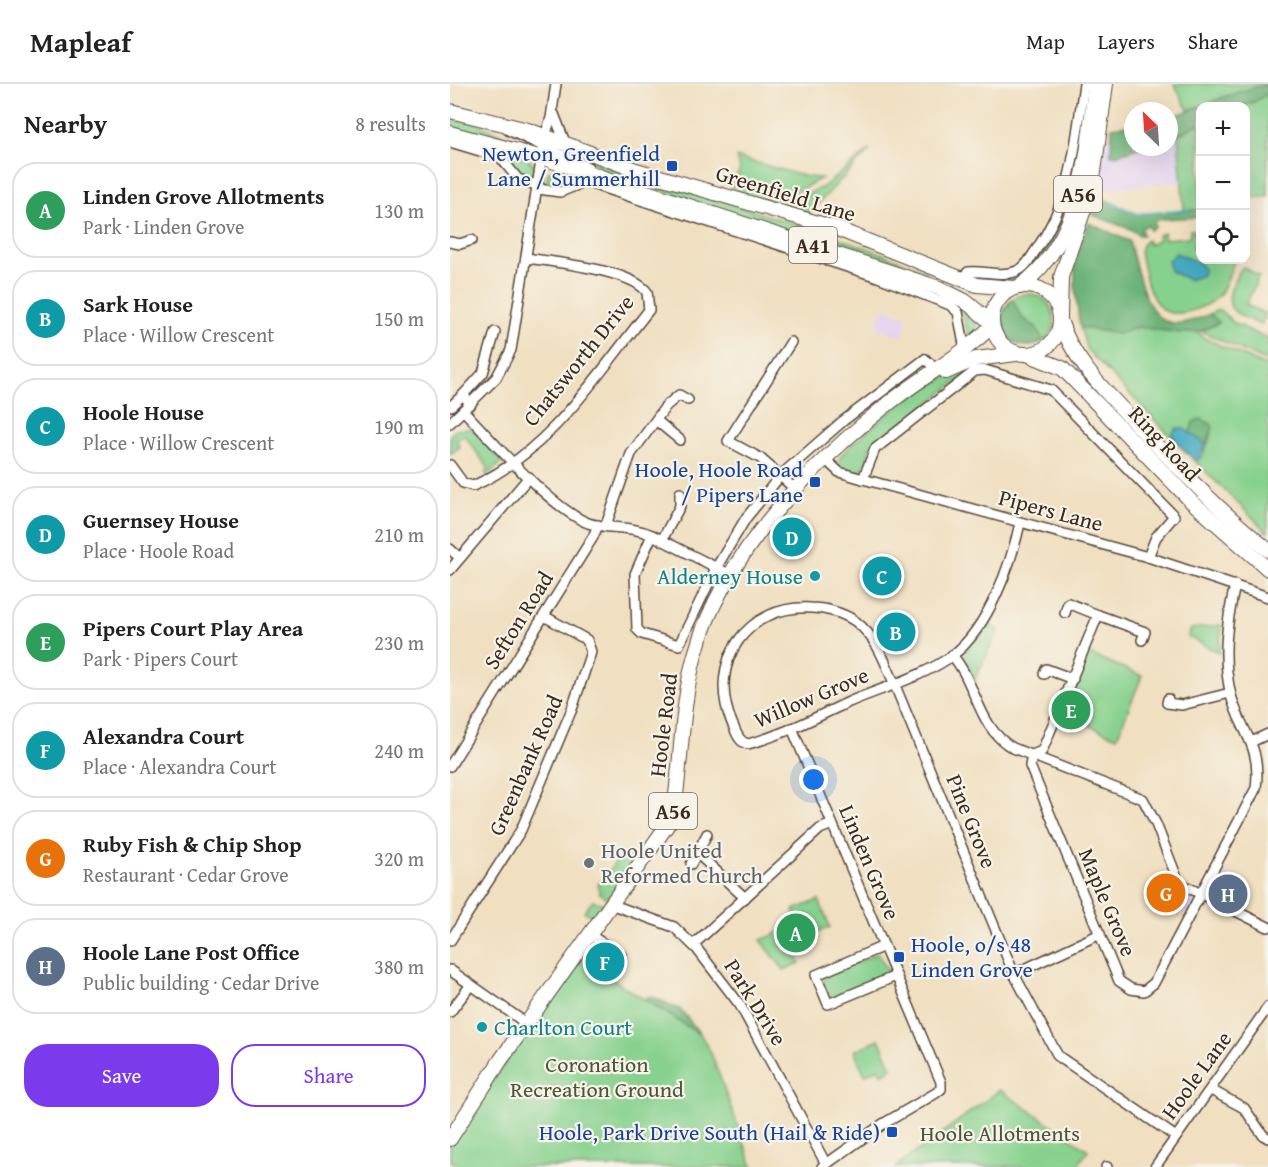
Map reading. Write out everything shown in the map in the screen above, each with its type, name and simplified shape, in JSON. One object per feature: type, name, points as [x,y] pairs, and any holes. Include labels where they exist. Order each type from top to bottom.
[{"type":"highway","name":"A56","points":[[1016,287],[1034,276],[1051,256],[1076,201],[1084,172],[1095,84]]},
{"type":"highway","name":"A56","points":[[1060,318],[1061,277],[1092,186],[1106,84]]},
{"type":"highway","name":"A41","points":[[450,111],[478,116],[544,147]]},
{"type":"highway","name":"A41","points":[[450,133],[544,147]]},
{"type":"highway","name":"Greenfield Lane","points":[[544,147],[566,145],[636,170],[835,228],[961,280],[988,287],[1016,287]]},
{"type":"highway","name":"Greenfield Lane","points":[[544,147],[625,185],[939,288],[965,301],[992,325]]},
{"type":"highway","points":[[1016,287],[1041,289],[1050,296],[1060,318],[1059,330],[1047,347],[1023,354],[1001,344],[992,325],[997,302],[1016,287]]},
{"type":"highway","name":"Ring Road","points":[[1060,318],[1072,349],[1090,375],[1212,503],[1268,550]]},
{"type":"highway","name":"Hoole Road","points":[[450,1138],[671,817],[687,695],[695,653],[731,575],[766,521],[795,489],[898,396],[965,350],[992,325]]},
{"type":"highway","name":"Ring Road","points":[[1023,354],[1062,368],[1191,501],[1268,569]]},
{"type":"highway","name":"Hoole Road","points":[[898,396],[976,359],[1023,354]]},
{"type":"street","points":[[450,423],[496,378],[511,350],[556,84]]},
{"type":"street","points":[[961,280],[969,272],[1007,273],[1022,269],[1048,234],[1067,192],[1084,84]]},
{"type":"street","points":[[554,106],[555,123],[566,145]]},
{"type":"street","points":[[450,142],[500,157],[518,179],[538,188],[560,192],[585,182],[878,277],[950,305],[958,312],[965,350]]},
{"type":"street","points":[[450,242],[460,244],[472,240]]},
{"type":"street","name":"Chatsworth Drive","points":[[512,461],[554,427],[649,310],[650,302],[647,292],[635,282],[598,270],[526,258]]},
{"type":"street","points":[[451,406],[483,373],[496,337]]},
{"type":"street","points":[[791,342],[725,444],[760,458],[795,489]]},
{"type":"street","name":"Hoole Road","points":[[652,535],[635,574],[636,621],[642,634],[679,645],[717,568],[746,518],[781,475],[843,421],[926,359],[937,370]]},
{"type":"street","points":[[863,479],[875,449],[975,371],[985,370],[1051,390],[1174,516],[1156,537],[1148,556]]},
{"type":"street","points":[[463,395],[467,407],[512,461],[574,514],[586,522],[635,528],[731,575]]},
{"type":"street","name":"Sefton Road","points":[[450,766],[602,525],[631,454],[666,406],[678,395],[688,400]]},
{"type":"street","points":[[657,421],[680,440]]},
{"type":"street","name":"Pipers Lane","points":[[826,460],[839,472],[1148,556],[1268,597]]},
{"type":"street","points":[[450,465],[463,483],[471,486],[512,461]]},
{"type":"street","points":[[450,570],[529,477]]},
{"type":"street","points":[[662,540],[680,506],[680,493]]},
{"type":"street","name":"Willow Grove","points":[[743,743],[753,742],[792,728],[952,655],[974,633],[988,611],[1014,548],[1020,523]]},
{"type":"street","points":[[450,549],[460,558]]},
{"type":"street","points":[[1202,895],[1256,788],[1259,767],[1230,693],[1225,631],[1235,585]]},
{"type":"street","points":[[1065,613],[1068,603],[1144,632],[1142,640]]},
{"type":"street","name":"Pine Grove","points":[[743,743],[726,708],[725,674],[731,655],[743,634],[771,613],[789,608],[814,608],[852,619],[877,645],[1014,974],[1058,1056],[1176,1137]]},
{"type":"street","points":[[1032,755],[1042,752],[1098,615]]},
{"type":"street","name":"Greenbank Road","points":[[450,941],[522,830],[572,710],[591,652],[587,640],[544,616]]},
{"type":"street","points":[[952,655],[996,736],[1013,748],[1143,799],[1156,824],[1179,883],[1268,927]]},
{"type":"street","points":[[1044,674],[1046,669],[1073,679]]},
{"type":"street","points":[[1163,714],[1168,701],[1182,705],[1230,693]]},
{"type":"street","name":"Linden Grove","points":[[792,728],[942,1086],[936,1093],[883,1124],[824,1165]]},
{"type":"street","points":[[1251,742],[1268,734]]},
{"type":"street","name":"Maple Grove","points":[[1032,755],[1032,772],[1119,981],[1131,989],[1143,991],[1154,983],[1202,895]]},
{"type":"street","points":[[693,945],[820,829],[832,824]]},
{"type":"street","points":[[691,864],[707,834]]},
{"type":"street","points":[[697,853],[745,897]]},
{"type":"street","name":"Park Drive","points":[[613,904],[670,925],[682,932],[737,999],[824,1165]]},
{"type":"street","points":[[1014,974],[1100,934]]},
{"type":"street","points":[[590,935],[621,955]]},
{"type":"street","name":"Linden Grove","points":[[884,946],[816,975],[828,1004],[896,976]]},
{"type":"street","points":[[450,970],[527,1024]]},
{"type":"street","points":[[450,1012],[470,986]]},
{"type":"street","name":"Hoole Lane","points":[[1155,1167],[1268,1006]]},
{"type":"street","points":[[1211,1090],[1244,1108],[1263,1135],[1268,1138]]},
{"type":"shaded area","points":[[1178,131],[1182,182],[1097,189],[1107,137],[1124,135],[1124,156],[1178,156]]},
{"type":"shaded area","points":[[883,308],[908,316],[902,336],[876,328]]},
{"type":"shaded area","points":[[1215,868],[1241,880],[1228,907],[1202,895]]},
{"type":"shaded area","points":[[1179,883],[1202,895],[1190,918],[1152,895]]},
{"type":"green space","points":[[1086,84],[1091,84],[1080,166],[1069,204],[1048,248],[1033,269],[1018,279],[1001,281],[972,277],[1013,278],[1021,275],[1058,223],[1070,195]]},
{"type":"green space","points":[[1174,84],[1268,84],[1210,102],[1196,102],[1196,107],[1188,110]]},
{"type":"green space","points":[[1268,85],[1268,93],[1252,102],[1212,102],[1241,91]]},
{"type":"green space","points":[[1268,93],[1268,197],[1250,198],[1250,103]]},
{"type":"green space","points":[[1196,108],[1196,125],[1178,134],[1178,115]]},
{"type":"green space","points":[[450,117],[471,121],[526,146],[450,129]]},
{"type":"green space","points":[[1124,125],[1124,153],[1111,155],[1112,127]]},
{"type":"green space","points":[[1196,125],[1196,210],[1184,210],[1178,135]]},
{"type":"green space","points":[[496,150],[529,160],[536,168],[534,177],[528,179],[523,176]]},
{"type":"green space","points":[[870,150],[807,215],[794,211],[796,204],[803,196],[823,187]]},
{"type":"green space","points":[[574,154],[662,184],[840,238],[926,272],[925,280],[611,174],[573,156]]},
{"type":"green space","points":[[736,157],[807,177],[822,178],[794,193],[789,209],[729,191],[740,169]]},
{"type":"green space","points":[[554,169],[583,176],[558,190],[546,181],[548,173]]},
{"type":"green space","points":[[1101,198],[1137,214],[1196,210],[1196,217],[1161,219],[1153,222],[1155,227],[1150,230],[1147,225],[1141,229],[1143,235],[1093,215]]},
{"type":"green space","points":[[1089,223],[1129,241],[1141,285],[1151,308],[1158,316],[1170,323],[1176,323],[1188,322],[1210,314],[1219,322],[1201,331],[1182,333],[1138,327],[1118,334],[1080,327],[1075,274],[1078,251]]},
{"type":"green space","points":[[1190,230],[1195,230],[1196,242],[1193,244],[1196,264],[1233,265],[1220,294],[1208,304],[1183,313],[1167,312],[1156,303],[1152,296],[1140,252],[1142,245],[1147,240],[1149,245],[1159,239],[1158,235],[1164,233],[1164,239],[1190,237]]},
{"type":"green space","points":[[1243,267],[1259,276],[1246,305],[1266,314],[1261,325],[1239,315],[1231,307],[1229,301],[1237,275]]},
{"type":"green space","points":[[1028,294],[1038,296],[1046,302],[1052,310],[1054,320],[1052,330],[1046,338],[1038,344],[1028,346],[1018,344],[1010,338],[1004,330],[1002,320],[1004,310],[1010,302],[1018,296]]},
{"type":"green space","points":[[1012,299],[1022,318],[1036,327],[1043,341],[1024,346],[1007,335],[1002,316]]},
{"type":"green space","points":[[951,300],[975,317],[977,329],[969,338],[963,315]]},
{"type":"green space","points":[[1220,310],[1234,323],[1268,339],[1268,362],[1201,331],[1219,323],[1210,314]]},
{"type":"green space","points":[[1080,327],[1118,334],[1138,327],[1182,333],[1197,331],[1204,338],[1268,367],[1268,533],[1194,460],[1202,457],[1212,434],[1194,422],[1190,433],[1184,429],[1172,434],[1177,443],[1087,350]]},
{"type":"green space","points":[[982,363],[870,447],[866,463],[861,470],[853,472],[842,467],[838,461],[842,454],[906,400],[941,379]]},
{"type":"green space","points":[[1200,419],[1210,423],[1213,428],[1206,444],[1190,433],[1193,422]]},
{"type":"green space","points":[[472,428],[503,462],[487,475],[485,472],[489,469],[464,435],[456,440],[460,447],[450,454],[450,435],[456,430]]},
{"type":"green space","points":[[989,624],[999,630],[974,680],[964,658],[967,649]]},
{"type":"green space","points":[[1221,625],[1220,653],[1188,637],[1191,629]]},
{"type":"green space","points":[[1087,653],[1142,676],[1117,737],[1062,714]]},
{"type":"green space","points":[[622,854],[635,863],[608,899],[599,893],[598,885]]},
{"type":"green space","points":[[819,900],[830,927],[791,944],[800,963],[784,970],[761,940],[799,924],[794,910]]},
{"type":"green space","points":[[593,901],[604,904],[594,918],[584,911]]},
{"type":"green space","points":[[878,953],[888,972],[885,976],[836,997],[826,993],[823,980],[825,976]]},
{"type":"green space","name":"Coronation Recreation Ground","points":[[580,959],[701,1035],[711,1053],[753,1167],[461,1167],[450,1160],[450,1139]]},
{"type":"green space","points":[[651,996],[681,1010],[701,1035],[644,999]]},
{"type":"green space","points":[[879,1039],[892,1068],[881,1074],[878,1068],[865,1075],[854,1051]]},
{"type":"green space","name":"Hoole Allotments","points":[[1000,1090],[1088,1150],[1077,1167],[896,1167]]},
{"type":"water","points":[[1176,253],[1196,262],[1204,269],[1202,275],[1189,280],[1170,271],[1168,261]]},
{"type":"water","points":[[1177,428],[1184,429],[1206,444],[1198,460],[1194,460],[1177,443],[1172,434]]},
{"type":"waterway","points":[[1110,202],[1137,214],[1189,210]]},
{"type":"place","name":"Newton, Greenfield Lane / Summerhill","points":[[672,166]]},
{"type":"place","name":"Hoole, Hoole Road / Pipers Lane","points":[[815,482]]},
{"type":"place","name":"Guernsey House","points":[[792,537]]},
{"type":"place","name":"Alderney House","points":[[815,576]]},
{"type":"place","name":"Hoole House","points":[[882,576]]},
{"type":"place","name":"Sark House","points":[[896,632]]},
{"type":"place","name":"Pipers Court Play Area","points":[[1071,710]]},
{"type":"place","name":"Hoole United Reformed Church","points":[[589,863]]},
{"type":"place","name":"Ruby Fish & Chip Shop","points":[[1166,893]]},
{"type":"place","name":"Hoole Lane Post Office","points":[[1228,894]]},
{"type":"place","name":"Linden Grove Allotments","points":[[796,933]]},
{"type":"place","name":"Hoole, o/s 48 Linden Grove","points":[[899,957]]},
{"type":"place","name":"Alexandra Court","points":[[605,962]]},
{"type":"place","name":"Charlton Court","points":[[482,1027]]},
{"type":"place","name":"Hoole, Park Drive South (Hail & Ride)","points":[[892,1132]]}]
